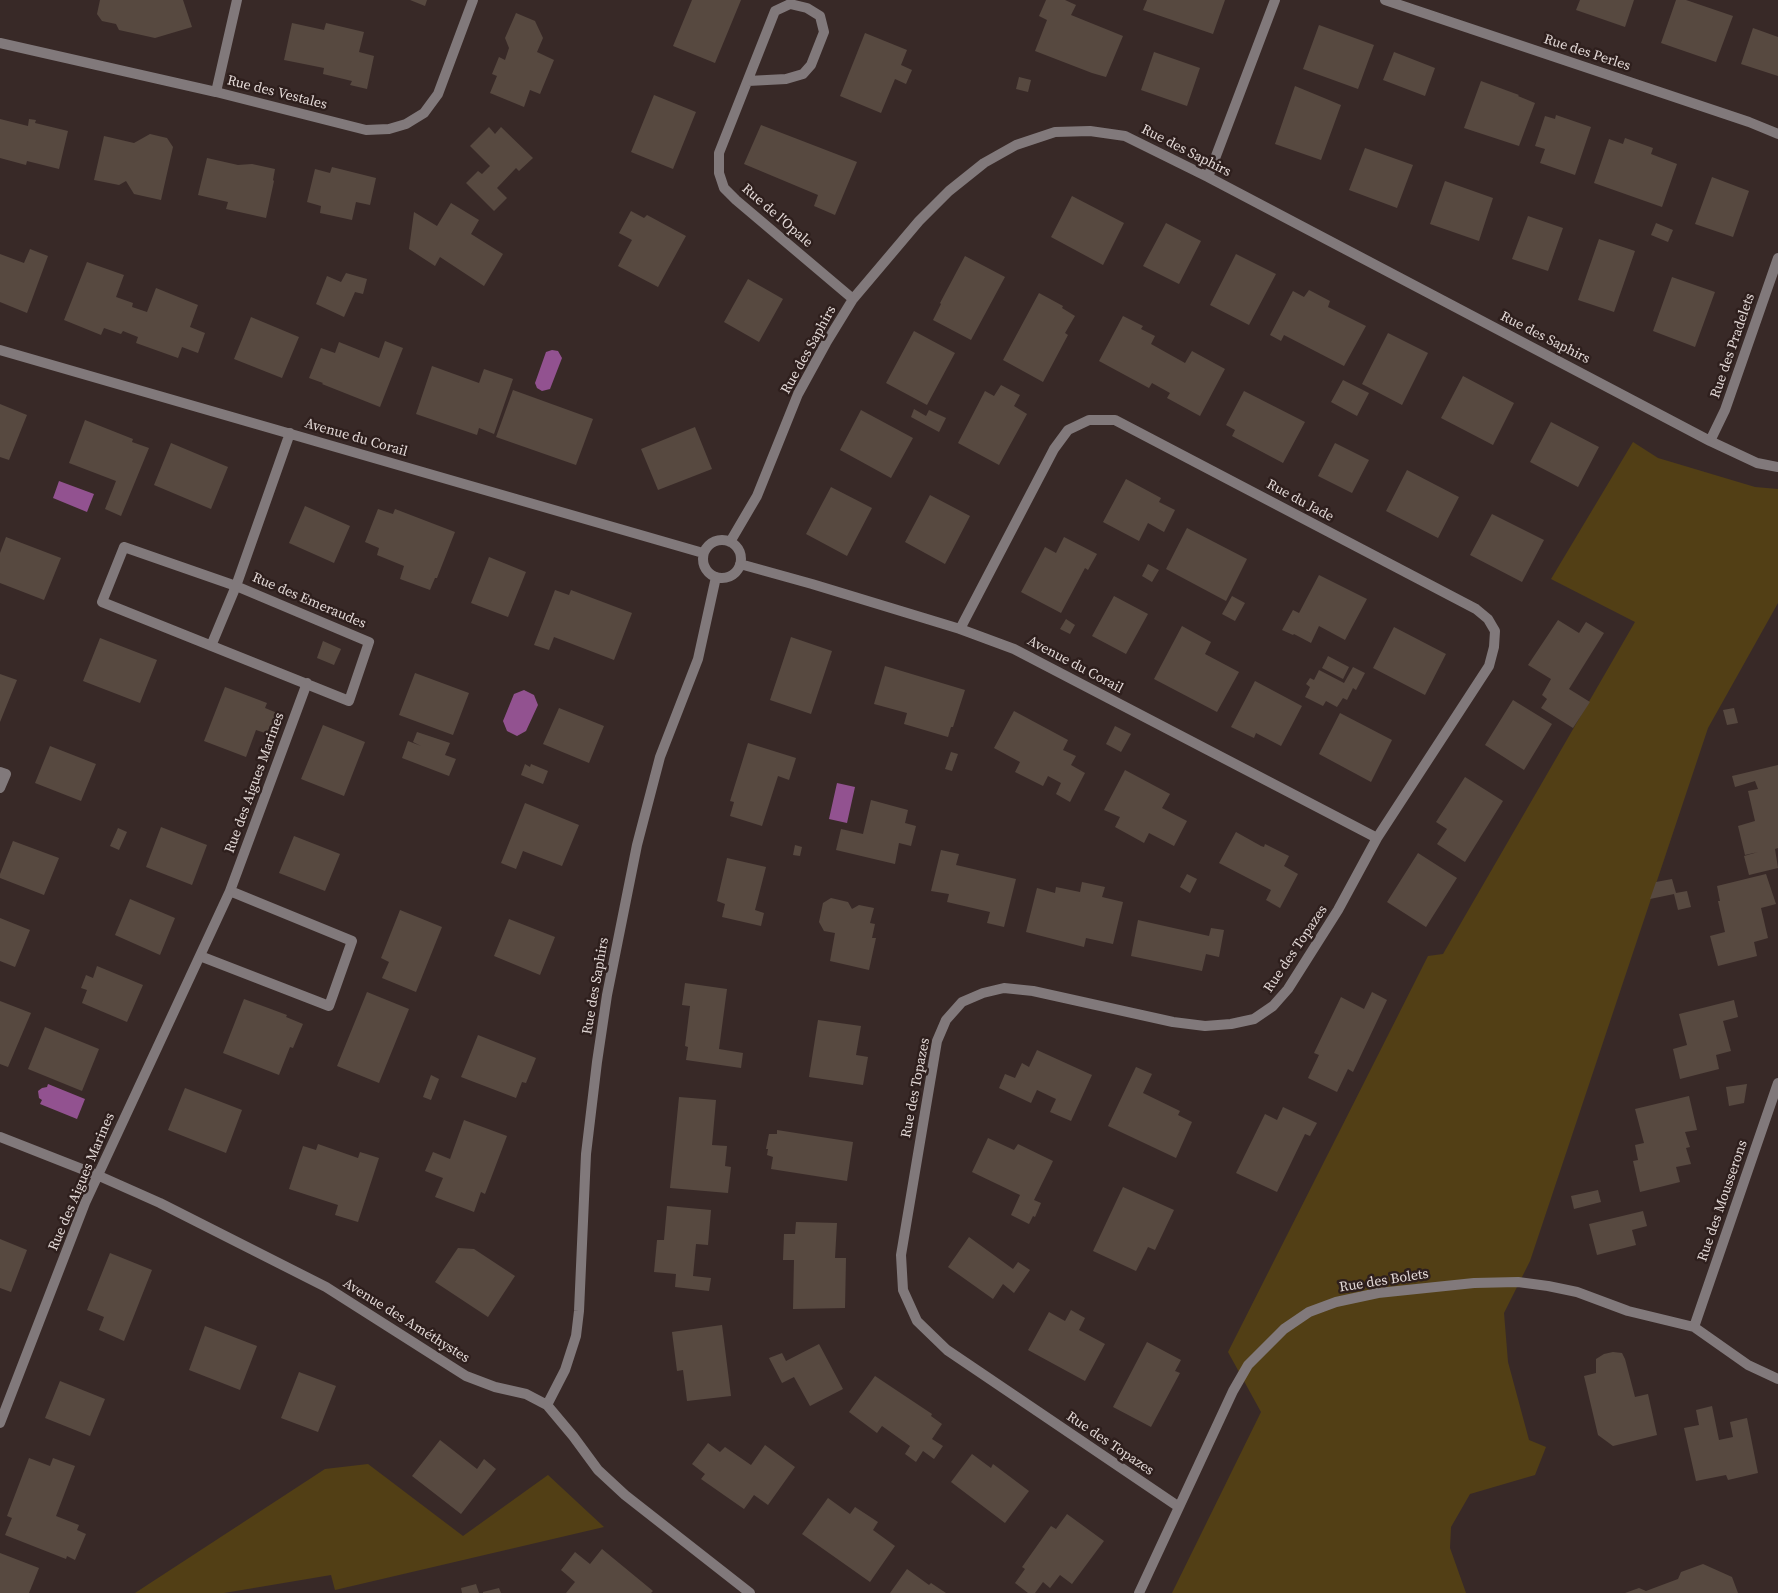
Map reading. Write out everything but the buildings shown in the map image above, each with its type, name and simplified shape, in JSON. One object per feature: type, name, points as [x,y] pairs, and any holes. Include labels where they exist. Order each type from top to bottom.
[{"type":"street","points":[[216,92],[237,0]]},
{"type":"street","name":"Rue des Vestales","points":[[0,43],[216,92],[366,130],[389,130],[406,124],[424,113],[438,94],[473,0]]},
{"type":"street","points":[[1208,177],[1275,0]]},
{"type":"street","name":"Rue des Perles","points":[[1386,0],[1749,122],[1778,134]]},
{"type":"street","name":"Rue de l'Opale","points":[[748,81],[786,79],[802,74],[811,66],[824,32],[820,16],[807,8],[790,4],[775,11],[719,153],[719,173],[724,188],[736,200],[853,299]]},
{"type":"street","name":"Rue des Saphirs","points":[[730,542],[757,496],[798,394],[853,299],[919,221],[948,191],[984,163],[1024,142],[1054,132],[1090,131],[1125,136],[1208,177],[1710,441],[1757,463],[1778,467]]},
{"type":"street","name":"Rue des Pradelets","points":[[1710,441],[1726,410],[1778,258]]},
{"type":"street","name":"Avenue du Corail","points":[[0,350],[704,553]]},
{"type":"street","name":"Rue du Jade","points":[[960,629],[1054,449],[1068,430],[1089,420],[1115,420],[1476,609],[1488,619],[1495,631],[1494,647],[1489,666],[1377,838]]},
{"type":"street","name":"Rue des Emeraudes","points":[[211,646],[236,586],[290,433]]},
{"type":"street","points":[[721,540],[730,542],[740,552],[740,564],[732,575],[726,578],[716,578],[704,567],[704,553],[707,547],[714,542],[721,540]]},
{"type":"street","name":"Rue des Emeraudes","points":[[124,547],[236,586],[369,642],[348,701],[102,602],[124,547]]},
{"type":"street","name":"Avenue du Corail","points":[[740,564],[960,629],[1014,649],[1377,838]]},
{"type":"street","name":"Rue des Saphirs","points":[[547,1405],[565,1370],[576,1336],[579,1310],[586,1154],[597,1062],[607,995],[637,845],[660,757],[698,659],[716,578]]},
{"type":"street","name":"Rue des Aigues Marines","points":[[0,1423],[97,1175],[230,892],[307,683]]},
{"type":"street","points":[[0,772],[6,774],[0,788]]},
{"type":"street","name":"Rue des Topazes","points":[[1179,1508],[946,1350],[917,1321],[903,1290],[902,1256],[906,1217],[937,1041],[946,1020],[962,1002],[983,993],[1004,988],[1033,991],[1174,1022],[1204,1026],[1231,1024],[1254,1019],[1273,1006],[1288,989],[1338,910],[1377,838]]},
{"type":"street","points":[[200,956],[329,1006],[352,941],[230,892]]},
{"type":"street","name":"Rue des Mousserons","points":[[1694,1327],[1778,1084]]},
{"type":"street","name":"Avenue des Améthystes","points":[[0,1137],[97,1175],[160,1203],[326,1287],[466,1376],[496,1387],[526,1394],[547,1405],[598,1470],[625,1495],[750,1593]]},
{"type":"street","name":"Rue des Bolets","points":[[1139,1593],[1233,1391],[1248,1365],[1284,1329],[1309,1312],[1336,1302],[1378,1293],[1474,1283],[1518,1282],[1548,1286],[1577,1292],[1628,1312],[1694,1327],[1748,1365],[1778,1379]]},
{"type":"shaded area","points":[[558,351],[562,358],[550,389],[542,391],[537,388],[535,383],[546,352]]},
{"type":"shaded area","points":[[1633,442],[1658,458],[1755,487],[1778,489],[1778,603],[1708,728],[1530,1261],[1504,1313],[1508,1362],[1529,1440],[1546,1447],[1535,1475],[1470,1494],[1451,1527],[1450,1548],[1466,1593],[1172,1593],[1261,1412],[1228,1352],[1428,956],[1443,954],[1635,622],[1551,579]]},
{"type":"shaded area","points":[[59,481],[94,494],[87,512],[53,498]]},
{"type":"shaded area","points":[[524,690],[534,695],[538,705],[526,731],[517,736],[507,731],[503,721],[514,694]]},
{"type":"shaded area","points":[[837,783],[855,787],[847,823],[829,819]]},
{"type":"shaded area","points":[[48,1084],[85,1099],[77,1119],[40,1104],[42,1100],[39,1098],[38,1091],[47,1087]]},
{"type":"shaded area","points":[[368,1464],[463,1536],[548,1475],[604,1527],[335,1590],[331,1575],[224,1593],[135,1593],[325,1469]]}]
